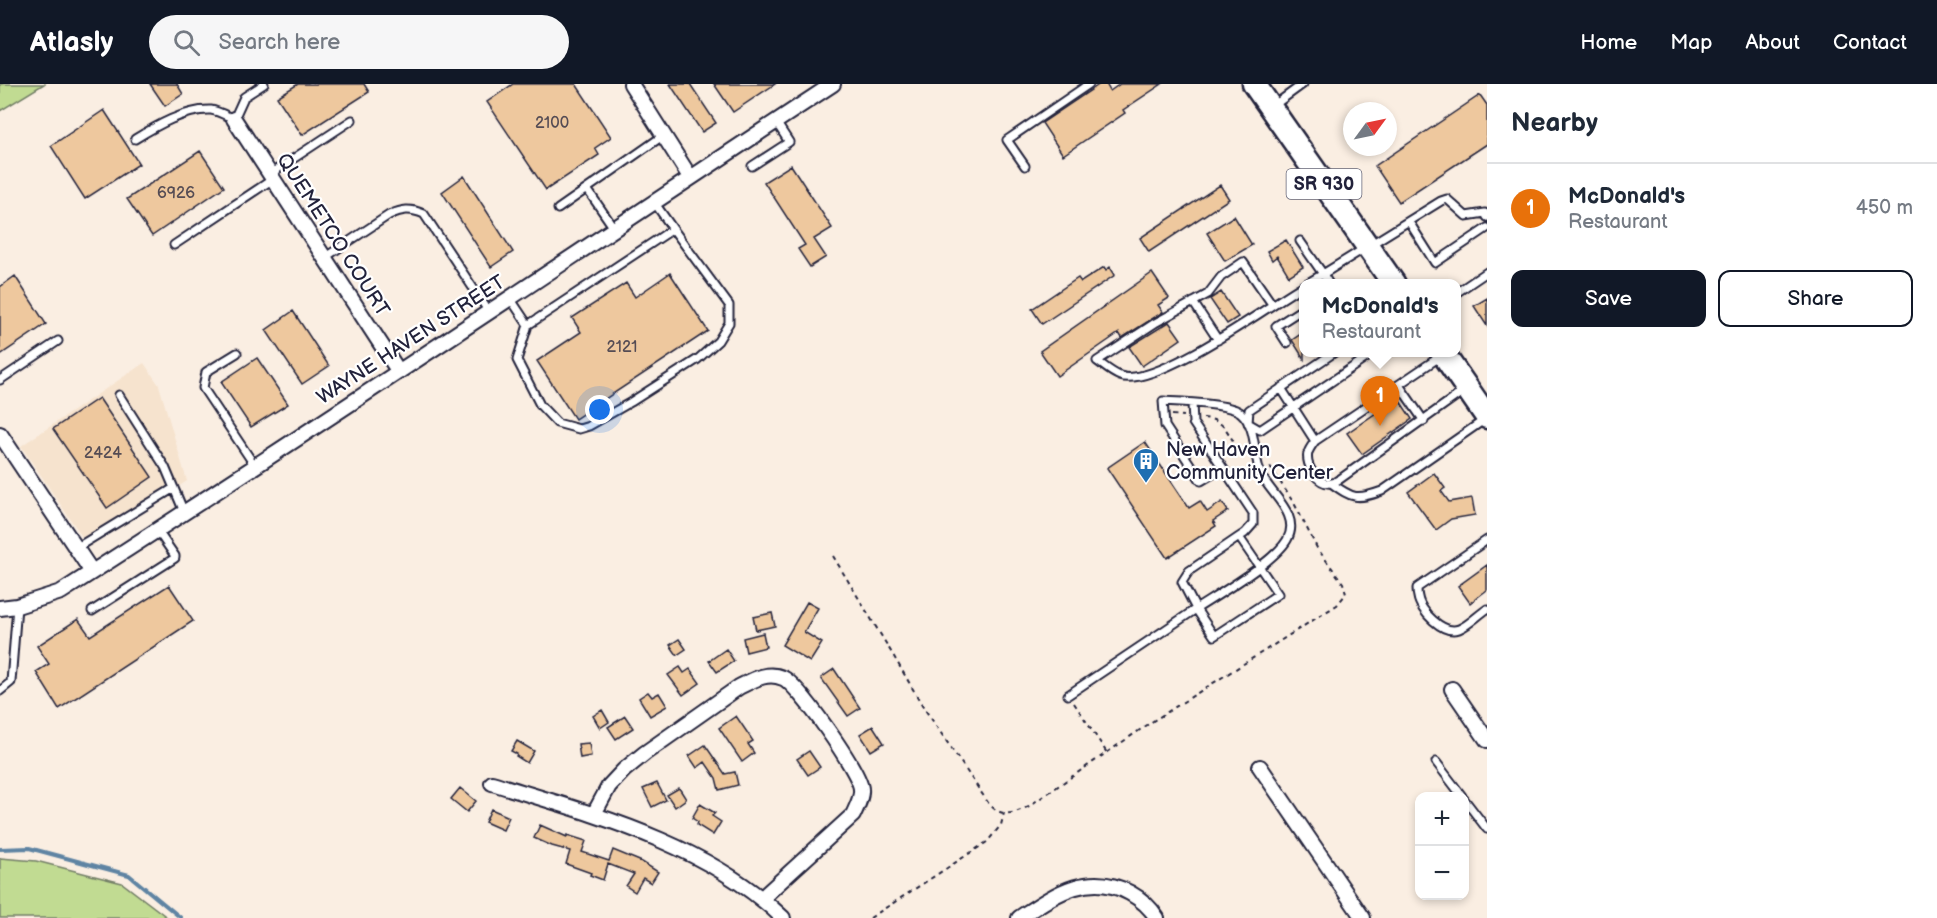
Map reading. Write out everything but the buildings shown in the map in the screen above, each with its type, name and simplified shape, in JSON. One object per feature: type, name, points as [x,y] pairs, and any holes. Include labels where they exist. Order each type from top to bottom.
[{"type":"highway","name":"SR 930","points":[[1254,84],[1390,279]]},
{"type":"highway","points":[[1446,357],[1487,418]]},
{"type":"street","points":[[631,84],[690,177]]},
{"type":"street","name":"WAYNE HAVEN STREET","points":[[0,608],[17,606],[61,592],[399,372],[833,84]]},
{"type":"street","name":"QUEMETCO COURT","points":[[234,119],[399,372]]},
{"type":"street","points":[[0,434],[92,572]]},
{"type":"street","points":[[594,814],[609,786],[645,753],[740,687],[768,675],[783,678],[796,688],[849,760],[862,790],[853,815],[762,898]]},
{"type":"street","points":[[1452,690],[1487,740]]},
{"type":"street","points":[[1260,767],[1363,918]]},
{"type":"street","points":[[492,783],[594,814],[685,851],[721,870],[762,898],[783,918]]},
{"type":"street","points":[[1019,918],[1052,897],[1086,884],[1118,887],[1143,902],[1157,918]]},
{"type":"lane","points":[[135,139],[162,122],[200,111],[213,110],[234,119],[244,97],[264,84]]},
{"type":"lane","points":[[1025,166],[1007,140],[1089,84]]},
{"type":"lane","points":[[1271,108],[1303,84]]},
{"type":"lane","points":[[174,245],[352,120]]},
{"type":"lane","points":[[752,166],[789,142],[776,122]]},
{"type":"lane","points":[[558,209],[664,135]]},
{"type":"lane","points":[[587,189],[614,228]]},
{"type":"lane","points":[[1313,279],[1447,199],[1466,216],[1485,213],[1487,217]]},
{"type":"lane","points":[[654,202],[729,305],[729,323],[718,341],[698,359],[631,402],[589,426],[579,429],[556,423],[540,405],[517,360],[528,325],[672,229]]},
{"type":"lane","points":[[324,258],[389,215],[411,208],[424,214],[489,312]]},
{"type":"lane","points":[[1408,222],[1435,263],[1487,228]]},
{"type":"lane","points":[[1300,241],[1326,279]]},
{"type":"lane","points":[[1272,303],[1243,262],[1221,277],[1208,294],[1155,323],[1097,361],[1121,376],[1141,376],[1166,368],[1218,340],[1299,287]]},
{"type":"lane","points":[[1461,290],[1487,272]]},
{"type":"lane","points":[[510,298],[528,325]]},
{"type":"lane","points":[[1193,302],[1218,340]]},
{"type":"lane","points":[[1287,343],[1276,326],[1299,311]]},
{"type":"lane","points":[[0,380],[57,341]]},
{"type":"lane","points":[[237,352],[206,372],[203,388],[255,466]]},
{"type":"lane","points":[[1248,423],[1249,410],[1328,357]]},
{"type":"lane","points":[[1248,423],[1260,430],[1368,357]]},
{"type":"lane","points":[[1438,357],[1315,441],[1308,452],[1308,464],[1314,473],[1324,482],[1331,483],[1349,496],[1366,497],[1382,491],[1487,418]]},
{"type":"lane","points":[[1399,385],[1424,421]]},
{"type":"lane","points":[[1281,388],[1315,441]]},
{"type":"lane","points":[[1331,483],[1351,472],[1467,389]]},
{"type":"lane","points":[[119,395],[165,467],[184,512]]},
{"type":"lane","points":[[1068,695],[1259,567],[1281,548],[1288,538],[1290,526],[1286,510],[1260,473],[1256,445],[1248,423],[1240,412],[1230,408],[1164,401],[1165,426],[1201,481],[1223,468]]},
{"type":"lane","points":[[1192,403],[1193,423],[1253,513],[1253,524],[1245,533],[1239,537],[1189,571],[1184,578],[1184,587],[1214,636],[1278,594],[1239,537]]},
{"type":"lane","points":[[76,548],[174,488]]},
{"type":"lane","points":[[92,611],[175,558],[157,530]]},
{"type":"lane","points":[[1487,540],[1418,588],[1418,599],[1433,621],[1441,628],[1459,629],[1487,609]]},
{"type":"lane","points":[[0,691],[11,682],[17,606]]},
{"type":"lane","points":[[1436,762],[1458,792]]},
{"type":"lane","points":[[1469,806],[1487,829]]},
{"type":"path","points":[[1169,415],[1185,416]]},
{"type":"path","points":[[1200,418],[1216,420],[1222,424],[1243,452],[1248,453]]},
{"type":"path","points":[[1068,695],[1107,753]]},
{"type":"path","points":[[870,918],[987,842],[1001,825],[1004,813]]},
{"type":"shaded area","points":[[144,363],[159,385],[187,481],[89,547],[21,446]]},
{"type":"green space","points":[[0,84],[44,84],[0,111]]},
{"type":"green space","points":[[0,858],[36,861],[122,883],[168,918],[0,918]]},
{"type":"waterway","points":[[0,849],[29,848],[129,875],[181,918]]},
{"type":"place","name":"McDonald's","points":[[1380,426]]},
{"type":"place","name":"New Haven Community Center","points":[[1146,484]]}]
